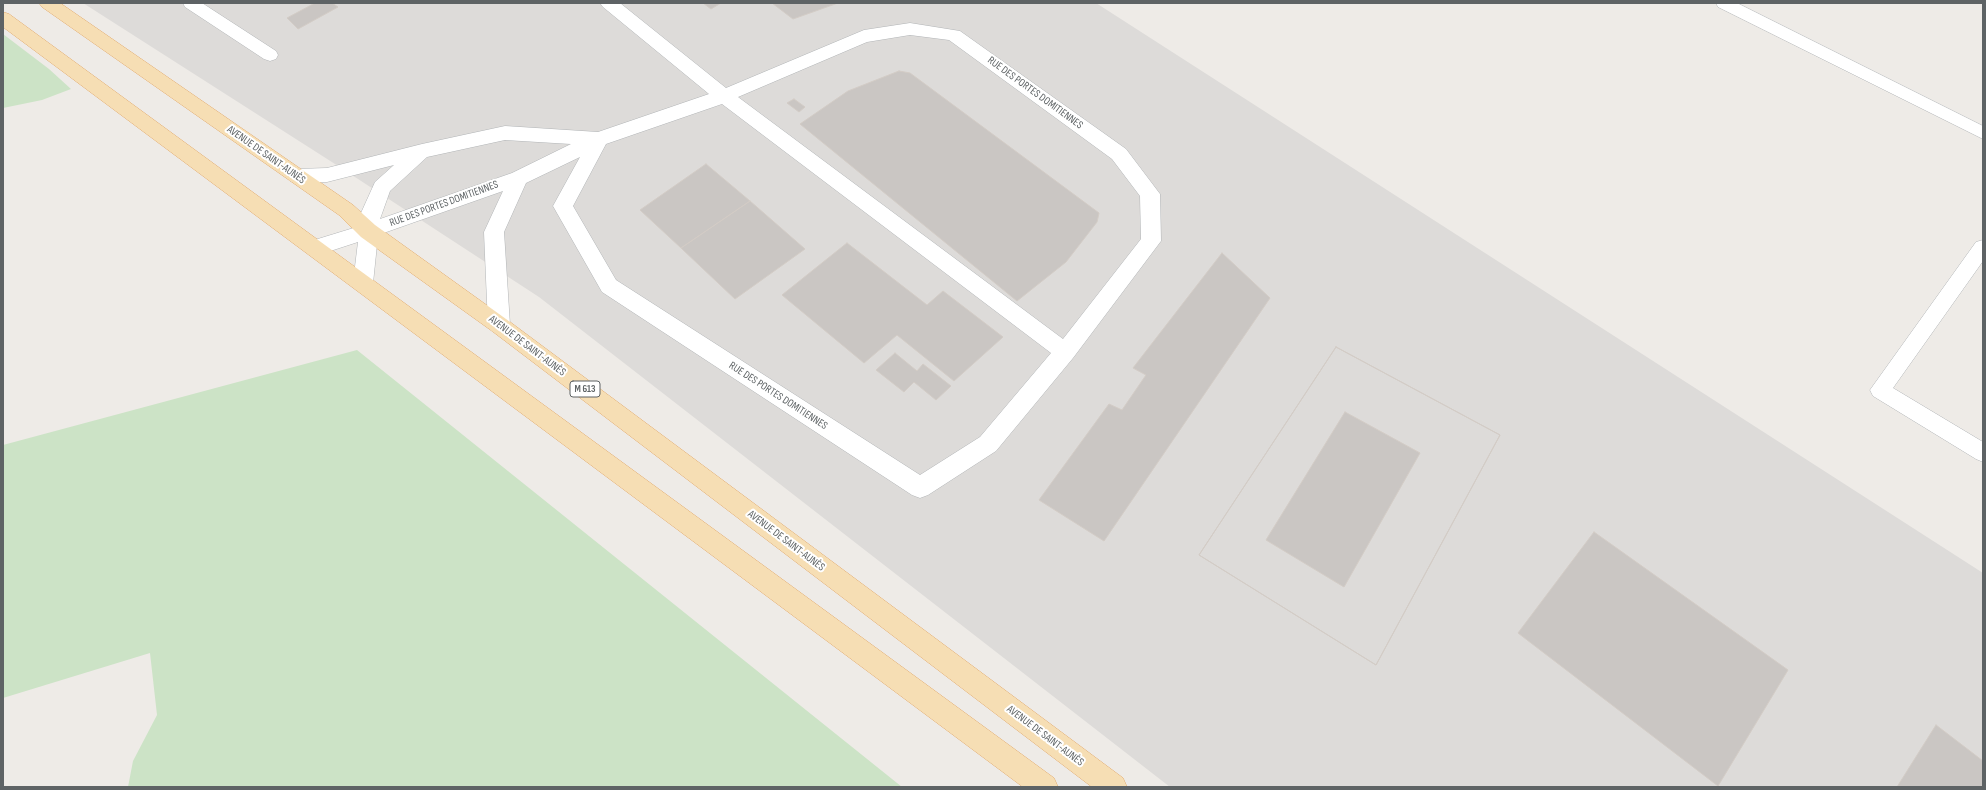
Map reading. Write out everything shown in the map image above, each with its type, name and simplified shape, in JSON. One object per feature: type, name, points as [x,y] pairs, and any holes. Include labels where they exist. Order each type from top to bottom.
[{"type":"main road","name":"AVENUE DE SAINT-AUNÈS","points":[[48,3],[346,210],[368,231],[499,325],[1114,787]]},
{"type":"main road","points":[[3,18],[1045,787]]},
{"type":"street","points":[[609,3],[724,96],[1065,352]]},
{"type":"street","name":"RUE DES PORTES DOMITIENNES","points":[[315,248],[519,178],[600,139],[724,96],[864,36],[910,29],[954,35],[1119,154],[1150,194],[1151,241],[1065,352],[988,444],[920,488],[609,286],[563,206],[600,139]]},
{"type":"street","name":"RUE DES PORTES DOMITIENNES","points":[[297,176],[327,175],[422,151],[505,133],[600,139]]},
{"type":"street","name":"RUE DES PORTES DOMITIENNES","points":[[363,283],[371,213],[382,187],[422,151]]},
{"type":"street","name":"RUE DES PORTES DOMITIENNES","points":[[499,325],[494,232],[519,178]]},
{"type":"lane","points":[[191,3],[270,55]]},
{"type":"lane","points":[[1724,3],[1983,133]]},
{"type":"lane","points":[[1983,247],[1880,390],[1983,453]]},
{"type":"shaded area","points":[[83,3],[1096,3],[1983,573],[1983,787],[1170,787],[539,297],[335,164]]},
{"type":"green space","points":[[3,34],[49,69],[71,89],[42,100],[3,108]]},
{"type":"green space","points":[[357,350],[902,787],[128,787],[133,761],[157,715],[150,653],[3,698],[3,445]]},
{"type":"building","points":[[315,3],[332,3],[338,7],[298,29],[287,18]]},
{"type":"building","points":[[703,3],[721,3],[711,9]]},
{"type":"building","points":[[772,3],[838,3],[793,19]]},
{"type":"building","points":[[899,71],[910,73],[1099,213],[1097,222],[1066,262],[1017,301],[800,124],[848,91]]},
{"type":"building","points":[[794,99],[805,107],[799,112],[787,103]]},
{"type":"building","points":[[706,164],[750,201],[681,248],[640,210]]},
{"type":"building","points":[[750,201],[805,249],[735,299],[681,248]]},
{"type":"building","points":[[847,243],[927,305],[943,291],[1003,337],[954,381],[897,335],[864,363],[782,295]]},
{"type":"building","points":[[1222,253],[1270,298],[1104,541],[1039,500],[1109,404],[1122,410],[1146,375],[1133,368]]},
{"type":"building","points":[[1336,347],[1500,435],[1376,665],[1199,555]],"holes":[[[1345,412],[1420,453],[1344,587],[1266,540]]]},
{"type":"building","points":[[1336,347],[1500,435],[1376,665],[1199,555]]},
{"type":"building","points":[[895,353],[917,371],[923,364],[951,386],[936,400],[914,382],[904,392],[876,370]]},
{"type":"building","points":[[1594,532],[1788,670],[1718,786],[1518,633]]},
{"type":"building","points":[[1936,725],[1983,761],[1983,787],[1897,787]]}]
